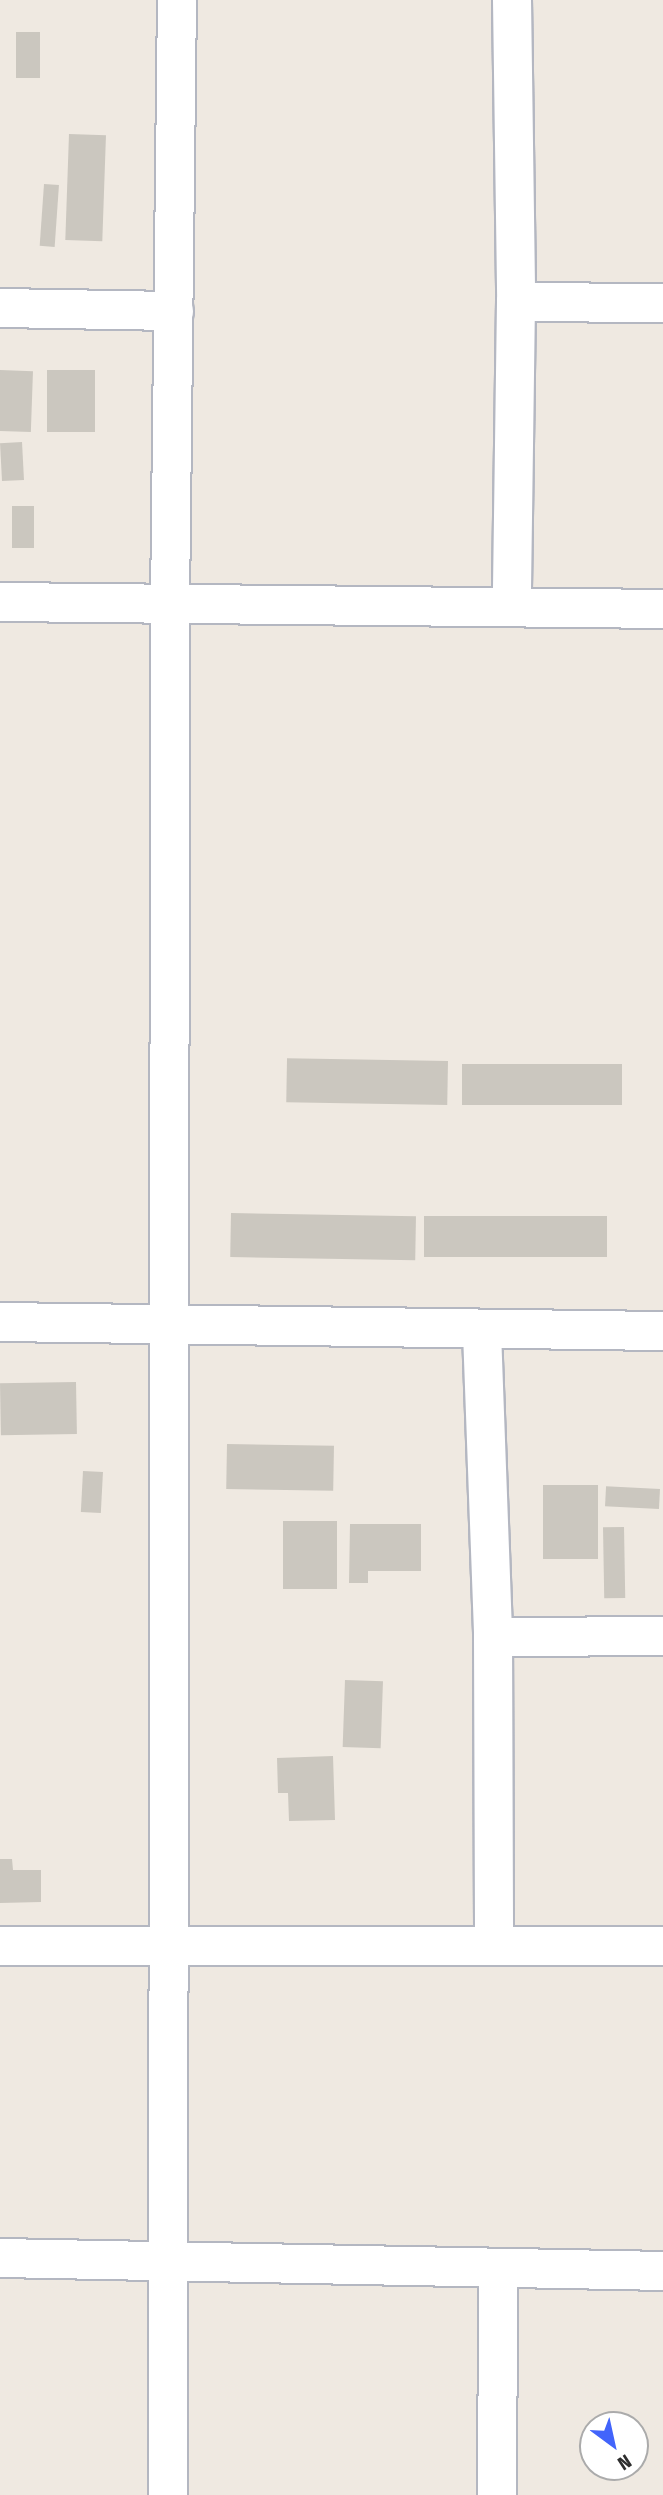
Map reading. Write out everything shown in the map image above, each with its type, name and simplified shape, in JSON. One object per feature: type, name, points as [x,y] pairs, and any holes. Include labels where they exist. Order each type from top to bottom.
[{"type":"street","points":[[168,2495],[165,2262],[173,1946],[170,604],[177,0]]},
{"type":"street","points":[[512,0],[516,302],[512,605]]},
{"type":"street","points":[[516,302],[663,303]]},
{"type":"street","points":[[0,308],[174,312]]},
{"type":"street","points":[[0,602],[512,605],[663,609]]},
{"type":"street","points":[[0,1322],[482,1332],[663,1331]]},
{"type":"street","points":[[482,1332],[493,1637],[494,1944]]},
{"type":"street","points":[[493,1637],[663,1636]]},
{"type":"street","points":[[0,1946],[663,1946]]},
{"type":"street","points":[[0,2258],[498,2270],[663,2271]]},
{"type":"street","points":[[497,2495],[498,2270]]},
{"type":"building","points":[[16,32],[40,32],[40,78],[16,78]]},
{"type":"building","points":[[69,134],[106,135],[102,241],[65,240]]},
{"type":"building","points":[[44,184],[59,185],[55,247],[40,246]]},
{"type":"building","points":[[0,370],[33,371],[31,432],[0,431]]},
{"type":"building","points":[[47,370],[95,370],[95,432],[47,432]]},
{"type":"building","points":[[22,442],[24,480],[2,481],[0,443]]},
{"type":"building","points":[[12,506],[34,506],[34,548],[12,548]]},
{"type":"building","points":[[287,1058],[448,1061],[447,1105],[286,1102]]},
{"type":"building","points":[[462,1064],[622,1064],[622,1105],[462,1105]]},
{"type":"building","points":[[231,1213],[416,1216],[415,1260],[230,1257]]},
{"type":"building","points":[[424,1216],[607,1216],[607,1257],[424,1257]]},
{"type":"building","points":[[76,1382],[77,1434],[1,1435],[0,1383]]},
{"type":"building","points":[[227,1444],[334,1446],[333,1491],[226,1489]]},
{"type":"building","points":[[83,1471],[103,1472],[101,1513],[81,1512]]},
{"type":"building","points":[[543,1485],[598,1485],[598,1559],[543,1559]]},
{"type":"building","points":[[606,1486],[660,1489],[659,1509],[605,1506]]},
{"type":"building","points":[[283,1521],[337,1521],[337,1589],[283,1589]]},
{"type":"building","points":[[350,1524],[421,1524],[421,1571],[368,1571],[368,1583],[349,1583]]},
{"type":"building","points":[[603,1527],[624,1527],[625,1598],[604,1598]]},
{"type":"building","points":[[345,1680],[383,1681],[381,1748],[343,1747]]},
{"type":"building","points":[[333,1756],[335,1820],[289,1821],[288,1793],[278,1793],[277,1758]]},
{"type":"building","points":[[0,1859],[12,1859],[13,1870],[41,1870],[41,1902],[0,1903]]}]
